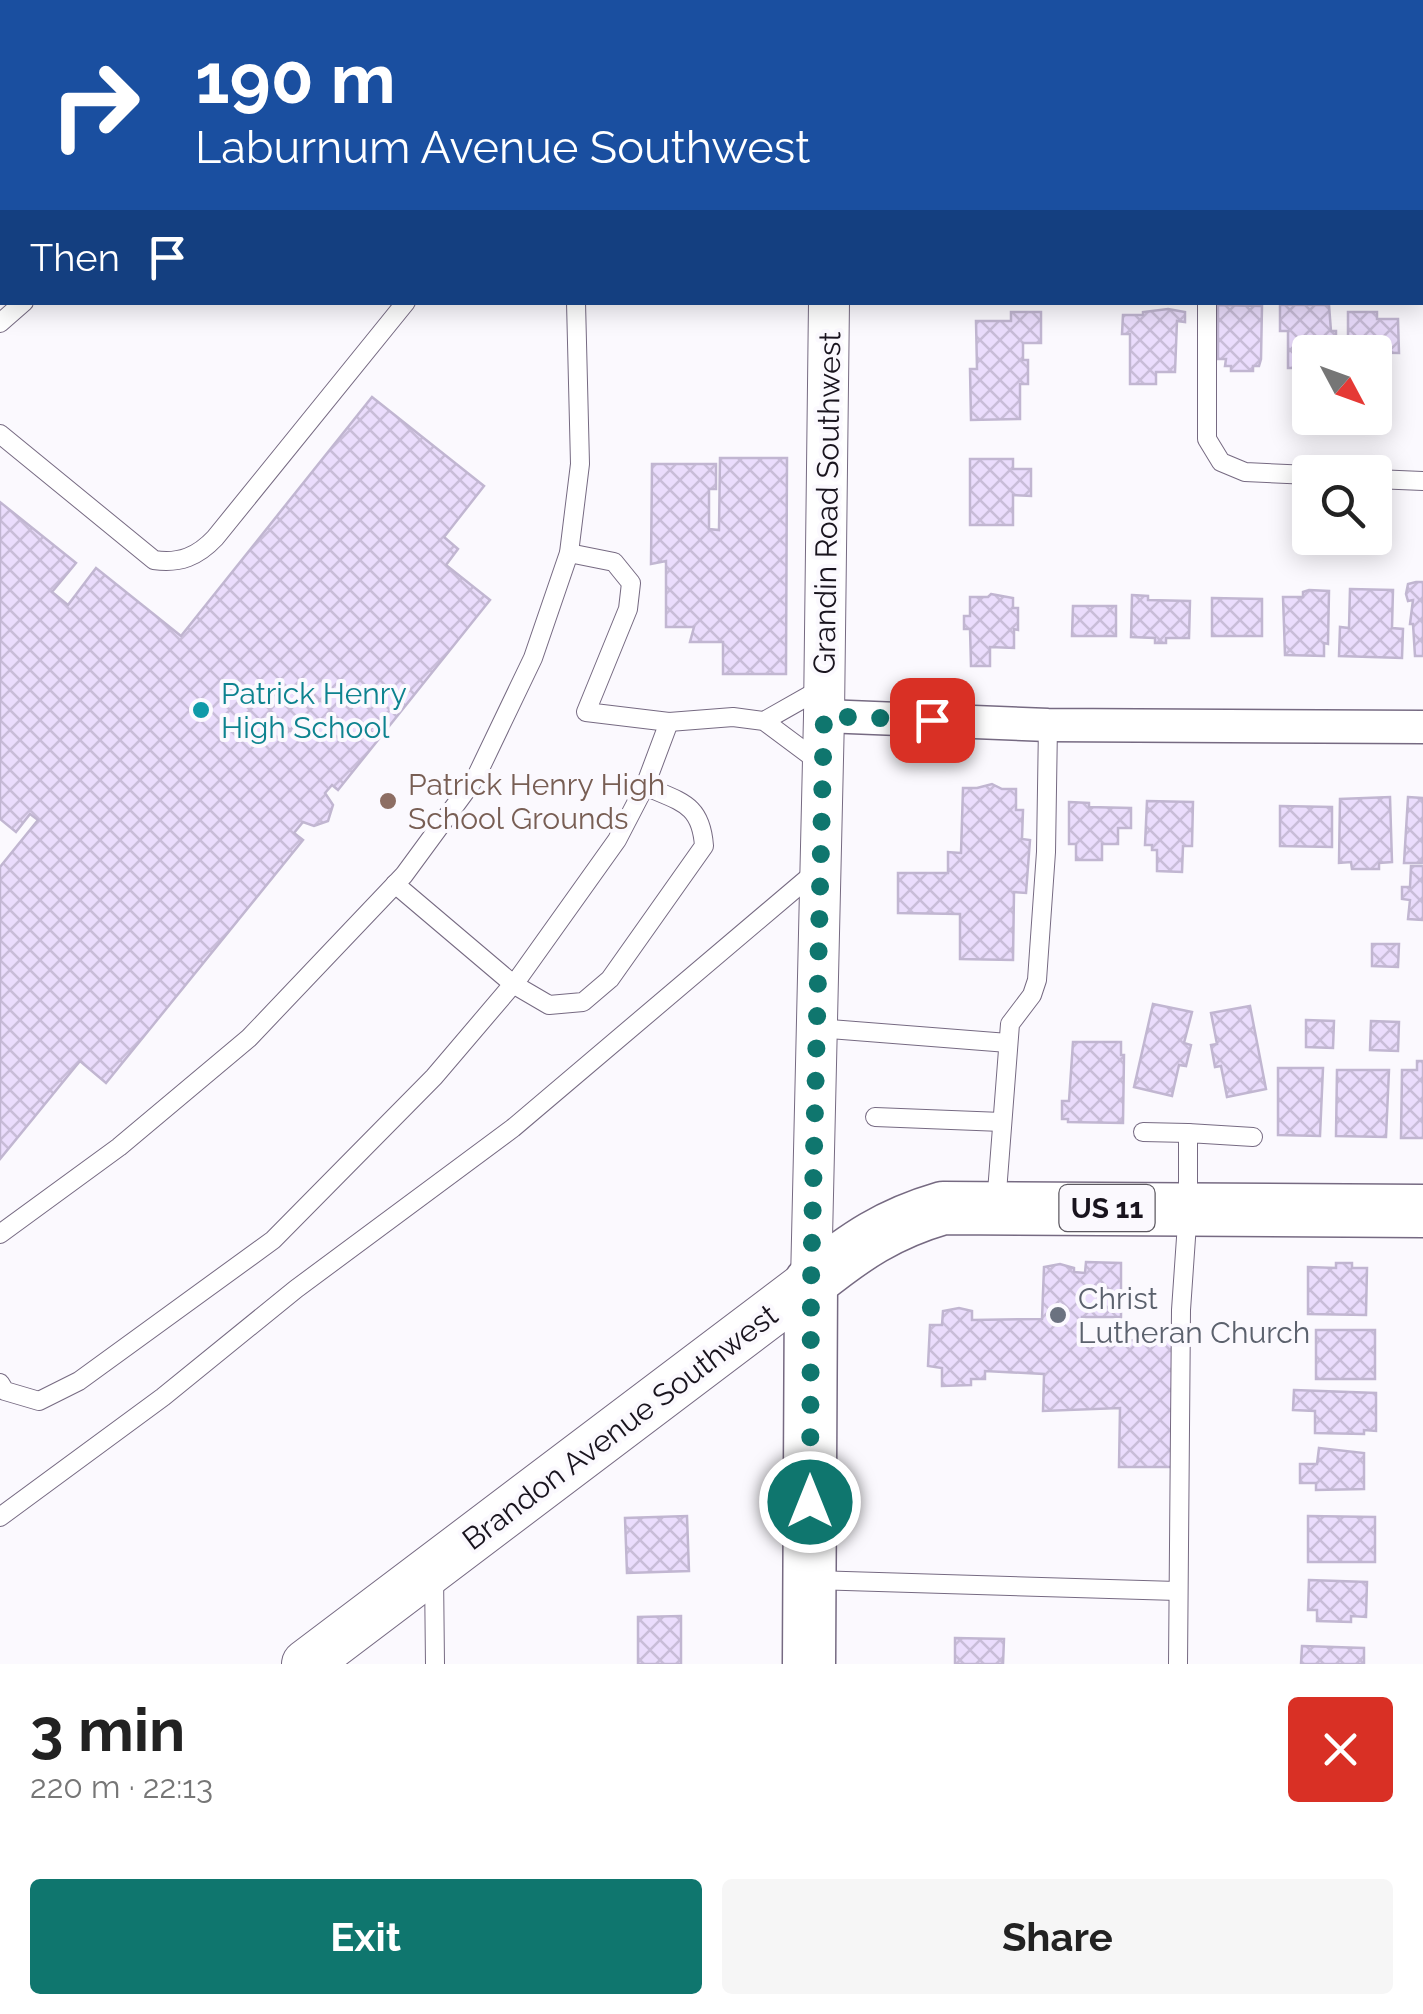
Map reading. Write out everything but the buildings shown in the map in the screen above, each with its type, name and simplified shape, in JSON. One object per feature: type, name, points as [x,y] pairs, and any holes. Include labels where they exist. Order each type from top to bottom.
[{"type":"main road","name":"Brandon Avenue Southwest","points":[[306,1664],[878,1231],[906,1218],[943,1208],[1423,1211]]},
{"type":"main road","name":"Grandin Road Southwest","points":[[809,1664],[811,1282]]},
{"type":"street","name":"Grandin Road Southwest","points":[[811,1282],[829,305]]},
{"type":"street","points":[[824,702],[1048,725],[1423,727]]},
{"type":"lane","points":[[0,323],[21,305]]},
{"type":"lane","points":[[0,434],[154,560],[187,559],[215,538],[404,305]]},
{"type":"lane","points":[[0,1234],[118,1147],[249,1038],[396,884],[476,777],[533,658],[569,553],[580,464],[576,305]]},
{"type":"lane","points":[[1207,305],[1207,440],[1221,462],[1245,472],[1292,474]]},
{"type":"lane","points":[[1392,480],[1423,481]]},
{"type":"lane","points":[[569,553],[614,562],[630,584],[628,609],[586,712],[669,722],[733,717],[764,722],[823,765]]},
{"type":"lane","points":[[764,722],[824,702]]},
{"type":"lane","points":[[0,1383],[5,1391],[39,1401],[80,1381],[273,1240],[434,1077],[513,984],[617,840],[645,786],[669,722]]},
{"type":"lane","points":[[996,1208],[1010,1024],[1032,995],[1037,980],[1046,852],[1048,725]]},
{"type":"lane","points":[[396,884],[513,984],[549,1006],[583,1002],[610,979],[704,846],[702,822],[688,806],[645,786]]},
{"type":"lane","points":[[0,1517],[513,1128],[820,868]]},
{"type":"lane","points":[[817,1028],[1008,1043]]},
{"type":"lane","points":[[874,1117],[1002,1122]]},
{"type":"lane","points":[[1144,1132],[1254,1137]]},
{"type":"lane","points":[[1178,1664],[1181,1310],[1188,1133]]},
{"type":"lane","points":[[434,1567],[434,1664]]},
{"type":"lane","points":[[810,1580],[1178,1591]]},
{"type":"place","name":"Patrick Henry High School","points":[[201,710]]},
{"type":"place","name":"Patrick Henry High School Grounds","points":[[388,801]]},
{"type":"place","name":"Christ Lutheran Church","points":[[1058,1315]]},
{"type":"route","points":[[810,1502],[824,716],[932,720]]}]
